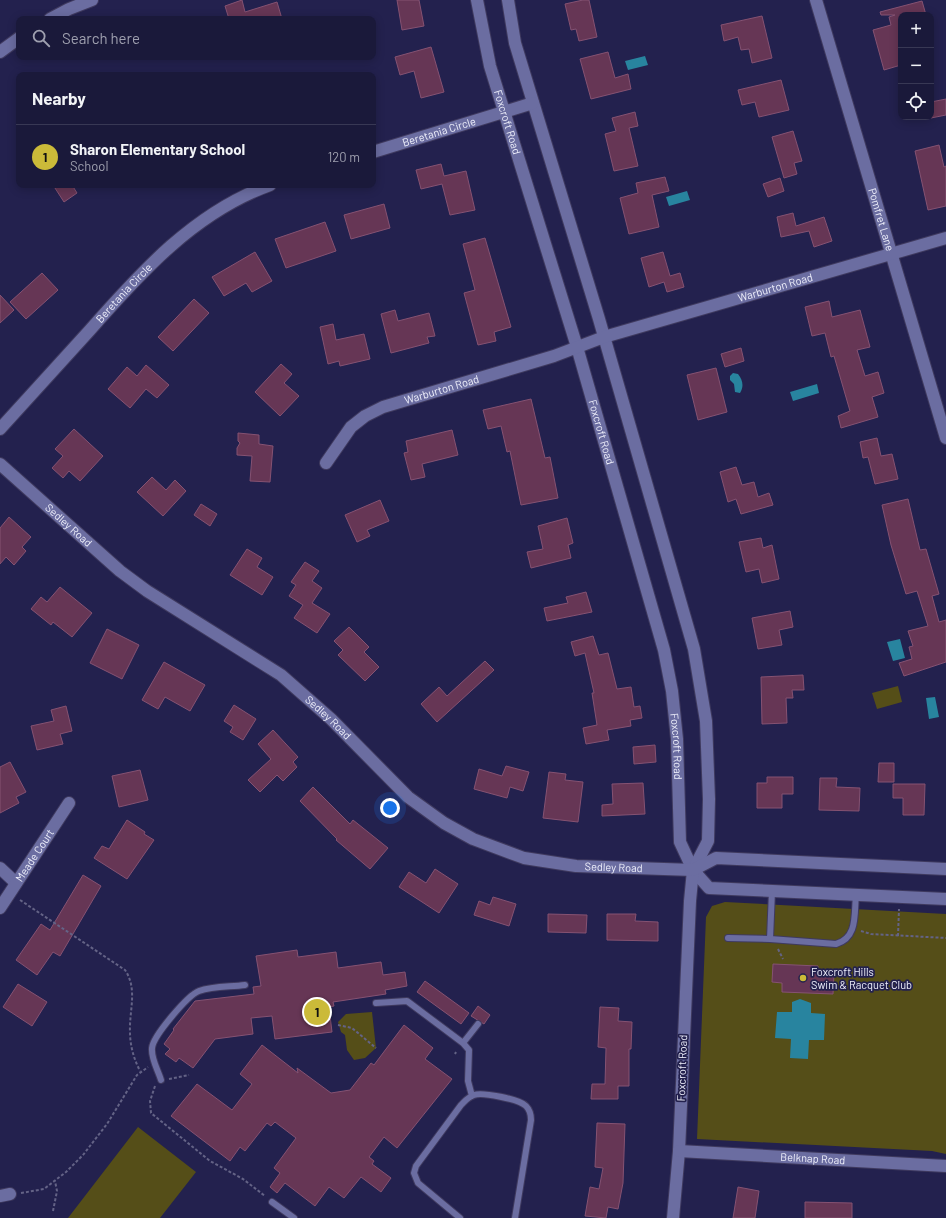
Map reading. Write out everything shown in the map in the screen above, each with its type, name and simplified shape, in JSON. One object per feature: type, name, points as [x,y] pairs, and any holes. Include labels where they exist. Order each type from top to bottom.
[{"type":"street","points":[[56,16],[92,0]]},
{"type":"street","name":"Foxcroft Road","points":[[477,0],[490,66],[505,111],[524,182],[577,347],[664,650],[672,692],[676,739],[680,842],[693,870]]},
{"type":"street","name":"Foxcroft Road","points":[[508,0],[515,43],[604,337],[694,649],[706,721],[709,799],[708,841],[693,870],[673,1218]]},
{"type":"street","name":"Pomfret Lane","points":[[816,0],[946,438]]},
{"type":"street","points":[[0,52],[16,40]]},
{"type":"street","name":"Beretania Circle","points":[[376,151],[533,103]]},
{"type":"street","name":"Beretania Circle","points":[[0,429],[116,301],[165,251],[195,226],[225,206],[264,188]]},
{"type":"street","name":"Warburton Road","points":[[326,462],[351,426],[365,416],[383,407],[577,347],[604,337],[946,238]]},
{"type":"street","name":"Sedley Road","points":[[0,464],[120,571],[147,591],[251,655],[298,689],[331,719],[408,797],[444,823],[473,839],[496,849],[539,861],[576,866],[693,870],[716,858],[946,869]]},
{"type":"street","name":"Meade Court","points":[[0,908],[69,803]]},
{"type":"street","points":[[0,868],[13,888]]},
{"type":"street","points":[[693,870],[709,888],[946,899]]},
{"type":"street","name":"Belknap Road","points":[[678,1151],[946,1166]]},
{"type":"lane","points":[[770,939],[772,891]]},
{"type":"lane","points":[[728,938],[770,939],[836,944],[845,942],[851,934],[854,924],[856,895]]},
{"type":"lane","points":[[161,1080],[152,1053],[155,1039],[193,994],[200,990],[245,985]]},
{"type":"lane","points":[[376,1003],[407,1001],[463,1043],[469,1050],[468,1080],[472,1096]]},
{"type":"lane","points":[[463,1043],[478,1024]]},
{"type":"lane","points":[[460,1218],[418,1183],[414,1173],[416,1166],[461,1105],[472,1096],[480,1094],[517,1101],[525,1105],[531,1114],[515,1218]]},
{"type":"lane","points":[[272,1202],[294,1218]]},
{"type":"path","points":[[13,888],[125,970],[130,979],[131,988],[130,1039],[134,1058],[140,1071]]},
{"type":"path","points":[[898,936],[900,906]]},
{"type":"path","points":[[859,931],[871,934],[946,938]]},
{"type":"path","points":[[338,1025],[352,1028],[376,1048]]},
{"type":"path","points":[[5,1195],[41,1190],[55,1181],[75,1163],[94,1142],[140,1071],[155,1063]]},
{"type":"path","points":[[189,1075],[161,1080],[153,1089],[150,1104],[151,1113],[210,1161],[244,1179],[272,1202]]},
{"type":"path","points":[[53,1211],[56,1196],[55,1181]]},
{"type":"shaded area","points":[[898,686],[902,702],[877,709],[872,693]]},
{"type":"shaded area","points":[[725,902],[946,914],[946,1154],[932,1151],[697,1139],[706,917],[712,906]]},
{"type":"shaded area","points":[[372,1012],[376,1048],[365,1058],[354,1060],[347,1050],[345,1035],[341,1032],[338,1022],[346,1014]]},
{"type":"shaded area","points":[[138,1127],[196,1172],[160,1218],[68,1218]]},
{"type":"water","points":[[645,56],[648,65],[628,70],[625,61]]},
{"type":"water","points":[[687,191],[690,200],[669,206],[666,197]]},
{"type":"water","points":[[733,373],[738,374],[742,381],[740,393],[735,392],[734,384],[730,380],[730,376]]},
{"type":"water","points":[[817,384],[819,393],[793,401],[790,392]]},
{"type":"water","points":[[900,639],[905,658],[893,661],[887,642]]},
{"type":"water","points":[[935,697],[939,717],[929,719],[926,698]]},
{"type":"water","points":[[800,999],[811,1003],[811,1013],[825,1014],[824,1040],[809,1040],[808,1059],[790,1058],[791,1039],[775,1038],[777,1012],[792,1012],[792,1002]]},
{"type":"building","points":[[242,0],[245,12],[277,2],[281,16],[228,16],[225,6]]},
{"type":"building","points":[[397,0],[419,0],[424,26],[402,30]]},
{"type":"building","points":[[589,0],[597,37],[579,41],[576,29],[571,30],[565,4]]},
{"type":"building","points":[[922,1],[925,12],[898,12],[898,66],[884,70],[873,30],[891,25],[889,17],[895,15],[881,15],[880,12]]},
{"type":"building","points":[[762,16],[772,58],[752,63],[749,49],[741,50],[738,37],[724,41],[721,25]]},
{"type":"building","points":[[431,47],[444,92],[421,98],[414,71],[400,75],[395,57]]},
{"type":"building","points":[[608,52],[615,78],[628,74],[631,89],[591,99],[580,59]]},
{"type":"building","points":[[781,80],[789,110],[759,117],[755,102],[742,105],[738,90]]},
{"type":"building","points":[[946,99],[946,115],[934,117],[934,101]]},
{"type":"building","points":[[635,112],[638,126],[629,128],[638,166],[614,171],[605,134],[616,131],[612,118]]},
{"type":"building","points":[[793,131],[802,161],[794,163],[797,174],[784,178],[772,137]]},
{"type":"building","points":[[939,145],[944,167],[946,166],[946,206],[928,210],[915,151]]},
{"type":"building","points":[[441,164],[444,176],[466,171],[475,210],[450,215],[442,184],[421,189],[416,170]]},
{"type":"building","points":[[665,177],[669,191],[652,195],[659,227],[629,234],[620,198],[638,193],[636,183]]},
{"type":"building","points":[[780,178],[784,191],[768,197],[763,184]]},
{"type":"building","points":[[55,188],[74,188],[77,193],[64,202]]},
{"type":"building","points":[[384,204],[390,228],[351,239],[344,215]]},
{"type":"building","points":[[793,213],[796,226],[824,217],[832,241],[814,247],[809,231],[781,237],[777,217]]},
{"type":"building","points":[[325,222],[336,251],[286,268],[275,239]]},
{"type":"building","points":[[485,238],[511,327],[494,332],[496,341],[478,345],[464,293],[475,290],[463,244]]},
{"type":"building","points":[[255,252],[272,281],[252,292],[246,283],[224,296],[212,277]]},
{"type":"building","points":[[663,252],[670,276],[680,273],[684,287],[667,292],[664,282],[649,287],[641,258]]},
{"type":"building","points":[[42,273],[58,290],[26,319],[10,302]]},
{"type":"building","points":[[0,295],[14,310],[0,323]]},
{"type":"building","points":[[194,299],[209,313],[173,351],[158,337]]},
{"type":"building","points":[[829,301],[832,317],[860,310],[870,347],[857,350],[865,376],[878,372],[884,393],[872,397],[878,417],[841,428],[838,416],[850,411],[834,356],[831,357],[825,333],[812,336],[805,307]]},
{"type":"building","points":[[395,310],[398,321],[429,313],[435,336],[427,337],[429,343],[391,353],[381,314]]},
{"type":"building","points":[[333,324],[336,340],[364,334],[370,359],[340,366],[339,361],[328,364],[320,327]]},
{"type":"building","points":[[741,348],[744,361],[725,367],[721,354]]},
{"type":"building","points":[[281,364],[292,374],[284,383],[299,396],[280,416],[255,392]]},
{"type":"building","points":[[146,365],[169,385],[157,398],[146,389],[130,408],[108,389],[127,367],[137,376]]},
{"type":"building","points":[[716,368],[727,412],[698,420],[687,375]]},
{"type":"building","points":[[531,399],[545,458],[550,457],[558,498],[521,505],[510,451],[507,452],[501,426],[488,429],[483,410]]},
{"type":"building","points":[[74,429],[103,456],[80,481],[69,471],[63,478],[52,468],[63,456],[55,449]]},
{"type":"building","points":[[452,430],[458,455],[422,464],[425,477],[411,480],[404,453],[408,452],[406,441]]},
{"type":"building","points":[[238,433],[259,435],[259,444],[273,446],[270,482],[250,481],[252,456],[237,455],[237,448],[240,443],[238,441]]},
{"type":"building","points":[[877,438],[881,456],[892,454],[898,479],[875,484],[868,457],[863,458],[860,442]]},
{"type":"building","points":[[736,467],[742,485],[754,482],[758,497],[769,493],[773,505],[741,514],[736,499],[728,502],[720,472]]},
{"type":"building","points":[[152,477],[166,490],[175,480],[186,491],[163,516],[137,492]]},
{"type":"building","points":[[908,499],[920,550],[926,549],[939,594],[932,596],[939,622],[946,620],[946,662],[904,676],[899,663],[912,659],[909,647],[913,646],[908,631],[928,626],[917,591],[906,594],[891,545],[882,505]]},
{"type":"building","points":[[380,500],[389,521],[367,530],[370,536],[357,542],[345,515]]},
{"type":"building","points":[[201,504],[217,514],[210,526],[194,515]]},
{"type":"building","points":[[9,517],[31,537],[22,547],[26,551],[14,565],[6,557],[0,564],[0,528]]},
{"type":"building","points":[[567,518],[573,543],[568,545],[571,558],[531,568],[527,552],[543,549],[538,526]]},
{"type":"building","points":[[761,538],[763,548],[772,545],[779,579],[762,583],[759,569],[746,572],[739,542]]},
{"type":"building","points":[[247,549],[262,558],[257,567],[273,577],[262,595],[230,575]]},
{"type":"building","points":[[305,562],[319,571],[312,581],[322,588],[312,603],[330,614],[317,633],[294,618],[303,605],[289,596],[296,585],[291,582]]},
{"type":"building","points":[[60,587],[92,613],[72,637],[53,622],[51,625],[31,609],[41,597],[47,602]]},
{"type":"building","points":[[586,592],[592,612],[547,621],[544,608],[568,603],[566,597]]},
{"type":"building","points":[[790,611],[793,627],[779,630],[782,645],[758,649],[752,618]]},
{"type":"building","points":[[349,627],[369,647],[364,652],[379,667],[365,681],[338,655],[343,650],[334,641]]},
{"type":"building","points":[[107,629],[139,645],[122,679],[90,663]]},
{"type":"building","points":[[593,636],[599,655],[608,653],[617,689],[631,687],[634,707],[640,706],[642,718],[630,720],[631,726],[607,730],[609,740],[586,744],[583,728],[597,725],[592,693],[594,693],[585,653],[575,656],[571,642]]},
{"type":"building","points":[[485,661],[494,670],[437,722],[421,704],[439,687],[447,696]]},
{"type":"building","points":[[164,662],[205,685],[190,711],[165,697],[158,709],[142,700]]},
{"type":"building","points":[[803,675],[804,690],[792,690],[793,698],[786,698],[787,723],[762,724],[761,677]]},
{"type":"building","points":[[234,705],[256,719],[243,740],[230,732],[233,727],[224,721]]},
{"type":"building","points":[[66,706],[72,731],[60,734],[63,744],[37,750],[31,726],[54,721],[51,710]]},
{"type":"building","points":[[273,730],[298,757],[293,762],[297,767],[283,781],[277,775],[260,792],[248,780],[271,759],[258,744]]},
{"type":"building","points":[[655,745],[656,762],[634,764],[633,747]]},
{"type":"building","points":[[10,762],[26,792],[16,797],[19,803],[0,813],[0,767]]},
{"type":"building","points":[[879,763],[894,763],[894,782],[878,782]]},
{"type":"building","points":[[506,766],[529,772],[523,791],[510,787],[507,798],[474,789],[479,769],[502,776]]},
{"type":"building","points":[[140,770],[148,800],[119,807],[112,776]]},
{"type":"building","points":[[549,772],[566,774],[565,780],[583,782],[578,822],[543,818]]},
{"type":"building","points":[[767,777],[793,777],[793,794],[782,794],[782,808],[757,808],[757,783],[767,783]]},
{"type":"building","points":[[820,778],[837,778],[836,787],[860,788],[859,811],[819,810]]},
{"type":"building","points":[[643,783],[645,814],[602,816],[602,805],[613,804],[612,784]]},
{"type":"building","points":[[893,784],[925,784],[924,815],[903,815],[903,798],[893,798]]},
{"type":"building","points":[[313,787],[350,824],[353,820],[388,848],[370,869],[336,840],[337,839],[300,801]]},
{"type":"building","points":[[127,820],[154,840],[127,879],[94,858],[102,846],[109,849]]},
{"type":"building","points":[[435,869],[458,884],[439,913],[399,887],[409,872],[426,883]]},
{"type":"building","points":[[83,875],[101,886],[60,956],[53,952],[37,975],[16,960],[41,924],[50,930]]},
{"type":"building","points":[[493,897],[516,904],[509,926],[474,915],[479,901],[490,905]]},
{"type":"building","points":[[548,914],[587,915],[586,933],[548,932]]},
{"type":"building","points":[[607,914],[636,914],[635,921],[658,922],[658,941],[607,940]]},
{"type":"building","points":[[297,950],[298,957],[336,952],[338,968],[381,962],[383,975],[405,972],[407,986],[385,990],[386,994],[333,1002],[334,1006],[329,1007],[332,1032],[275,1039],[272,1016],[251,1018],[253,1034],[215,1039],[193,1068],[179,1058],[176,1062],[165,1054],[170,1049],[164,1044],[174,1030],[173,1029],[195,1001],[254,994],[253,987],[261,986],[256,956]]},
{"type":"building","name":"Foxcroft Hills Swim & Racquet Club","points":[[773,964],[818,966],[818,972],[834,973],[833,994],[782,992],[782,983],[772,982]]},
{"type":"building","points":[[425,981],[469,1013],[461,1024],[417,992]]},
{"type":"building","points":[[18,984],[47,1002],[32,1026],[3,1007]]},
{"type":"building","points":[[478,1006],[490,1015],[484,1024],[471,1016]]},
{"type":"building","points":[[600,1007],[619,1008],[618,1021],[632,1022],[631,1049],[629,1049],[629,1086],[618,1086],[618,1099],[591,1099],[592,1084],[605,1084],[606,1048],[598,1047]]},
{"type":"building","points":[[404,1025],[433,1048],[425,1059],[452,1079],[397,1148],[384,1137],[369,1157],[374,1161],[372,1164],[391,1178],[381,1192],[361,1177],[344,1198],[329,1187],[315,1206],[285,1183],[277,1193],[270,1187],[280,1173],[274,1168],[296,1138],[275,1122],[271,1126],[267,1123],[245,1151],[240,1147],[230,1161],[171,1116],[197,1084],[232,1110],[252,1084],[240,1074],[262,1045],[298,1073],[297,1068],[331,1093],[350,1090],[371,1063],[374,1065]]},
{"type":"building","points":[[597,1123],[625,1124],[623,1183],[618,1209],[608,1207],[606,1218],[585,1216],[590,1187],[599,1189],[603,1168],[595,1167]]},
{"type":"building","points":[[738,1187],[759,1191],[755,1218],[733,1218]]},
{"type":"building","points":[[805,1202],[852,1203],[852,1218],[805,1218]]},
{"type":"place","name":"Foxcroft Hills Swim & Racquet Club","points":[[803,978]]},
{"type":"place","name":"Sharon Elementary School","points":[[317,1012]]}]
